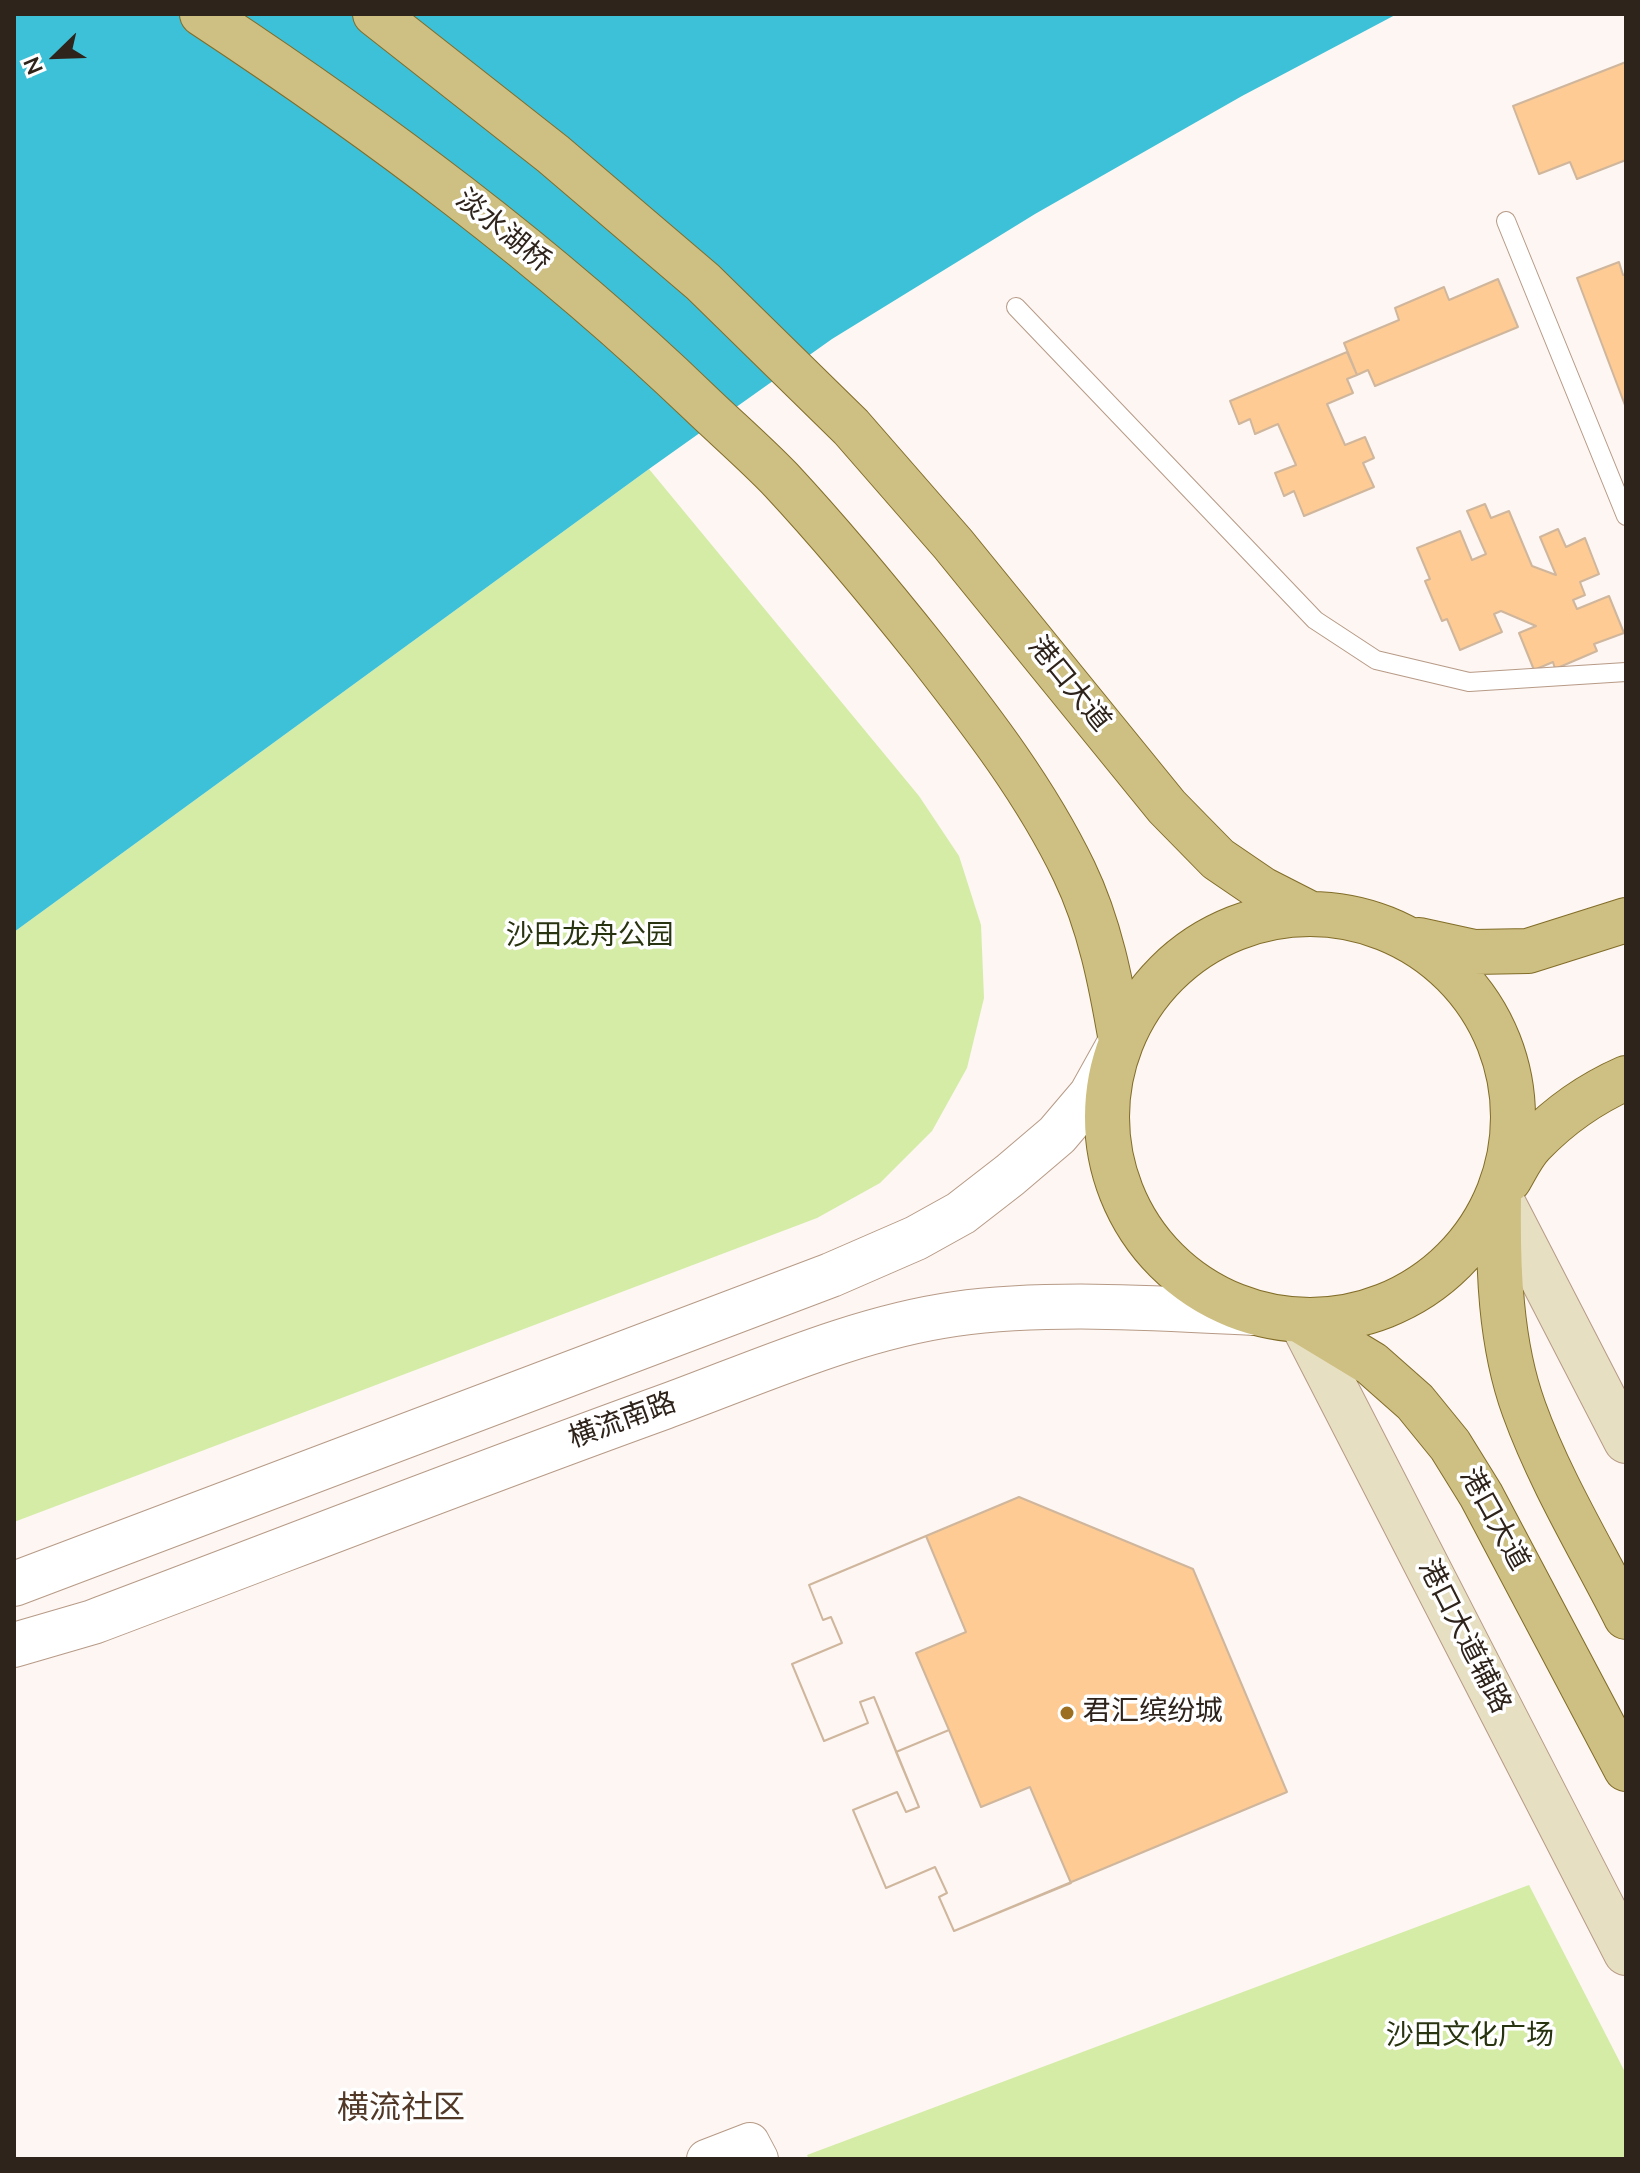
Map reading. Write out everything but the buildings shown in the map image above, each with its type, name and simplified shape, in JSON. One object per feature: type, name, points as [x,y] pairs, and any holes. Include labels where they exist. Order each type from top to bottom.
[{"type":"main road","name":"淡水湖桥","points":[[202,14],[363,124],[493,222],[639,344],[779,478],[875,585],[971,708],[1027,788],[1075,872],[1107,959],[1121,1041]]},
{"type":"main road","name":"港口大道","points":[[375,14],[553,154],[703,282],[851,427],[953,544],[1167,807],[1218,859],[1262,889],[1309,913]]},
{"type":"main road","points":[[1626,920],[1528,951],[1474,952],[1405,937],[1359,919],[1309,913],[1261,919],[1216,936],[1176,963],[1144,999],[1121,1041],[1109,1088],[1108,1136],[1118,1184],[1139,1227],[1170,1264],[1209,1294],[1253,1313],[1301,1321],[1350,1318],[1398,1302],[1440,1275],[1474,1239],[1531,1145],[1562,1116],[1626,1078]]},
{"type":"main road","points":[[1405,937],[1446,966],[1479,1003],[1502,1048],[1513,1097],[1512,1147],[1499,1195],[1498,1237],[1508,1349],[1523,1407],[1547,1464],[1626,1617]]},
{"type":"main road","points":[[1499,1195],[1626,1441]]},
{"type":"main road","name":"港口大道","points":[[1301,1321],[1372,1364],[1415,1402],[1450,1445],[1481,1495],[1626,1769]]},
{"type":"main road","name":"港口大道辅路","points":[[1301,1321],[1626,1953]]},
{"type":"street","points":[[14,1584],[831,1275],[916,1238],[961,1213],[1057,1135],[1091,1095],[1121,1041]]},
{"type":"street","name":"横流南路","points":[[14,1645],[93,1622],[591,1433],[856,1338],[950,1315],[992,1310],[1159,1309],[1253,1313]]},
{"type":"street","points":[[706,2159],[750,2142],[759,2159]]},
{"type":"lane","points":[[1506,221],[1626,516]]},
{"type":"lane","points":[[1016,307],[1315,620],[1376,660],[1469,682],[1626,672]]},
{"type":"green space","name":"沙田龙舟公园","points":[[649,469],[919,796],[959,856],[981,925],[984,998],[967,1068],[932,1131],[880,1183],[817,1218],[14,1522],[14,932]]},
{"type":"green space","name":"沙田文化广场","points":[[1529,1885],[1626,2074],[1626,2159],[809,2159],[807,2155]]},
{"type":"water","points":[[14,14],[1397,14],[1242,96],[1035,214],[832,339],[14,932]]},
{"type":"place","name":"君汇缤纷城","points":[[1067,1713]]},
{"type":"district","name":"横流社区","points":[[401,2110]]}]
